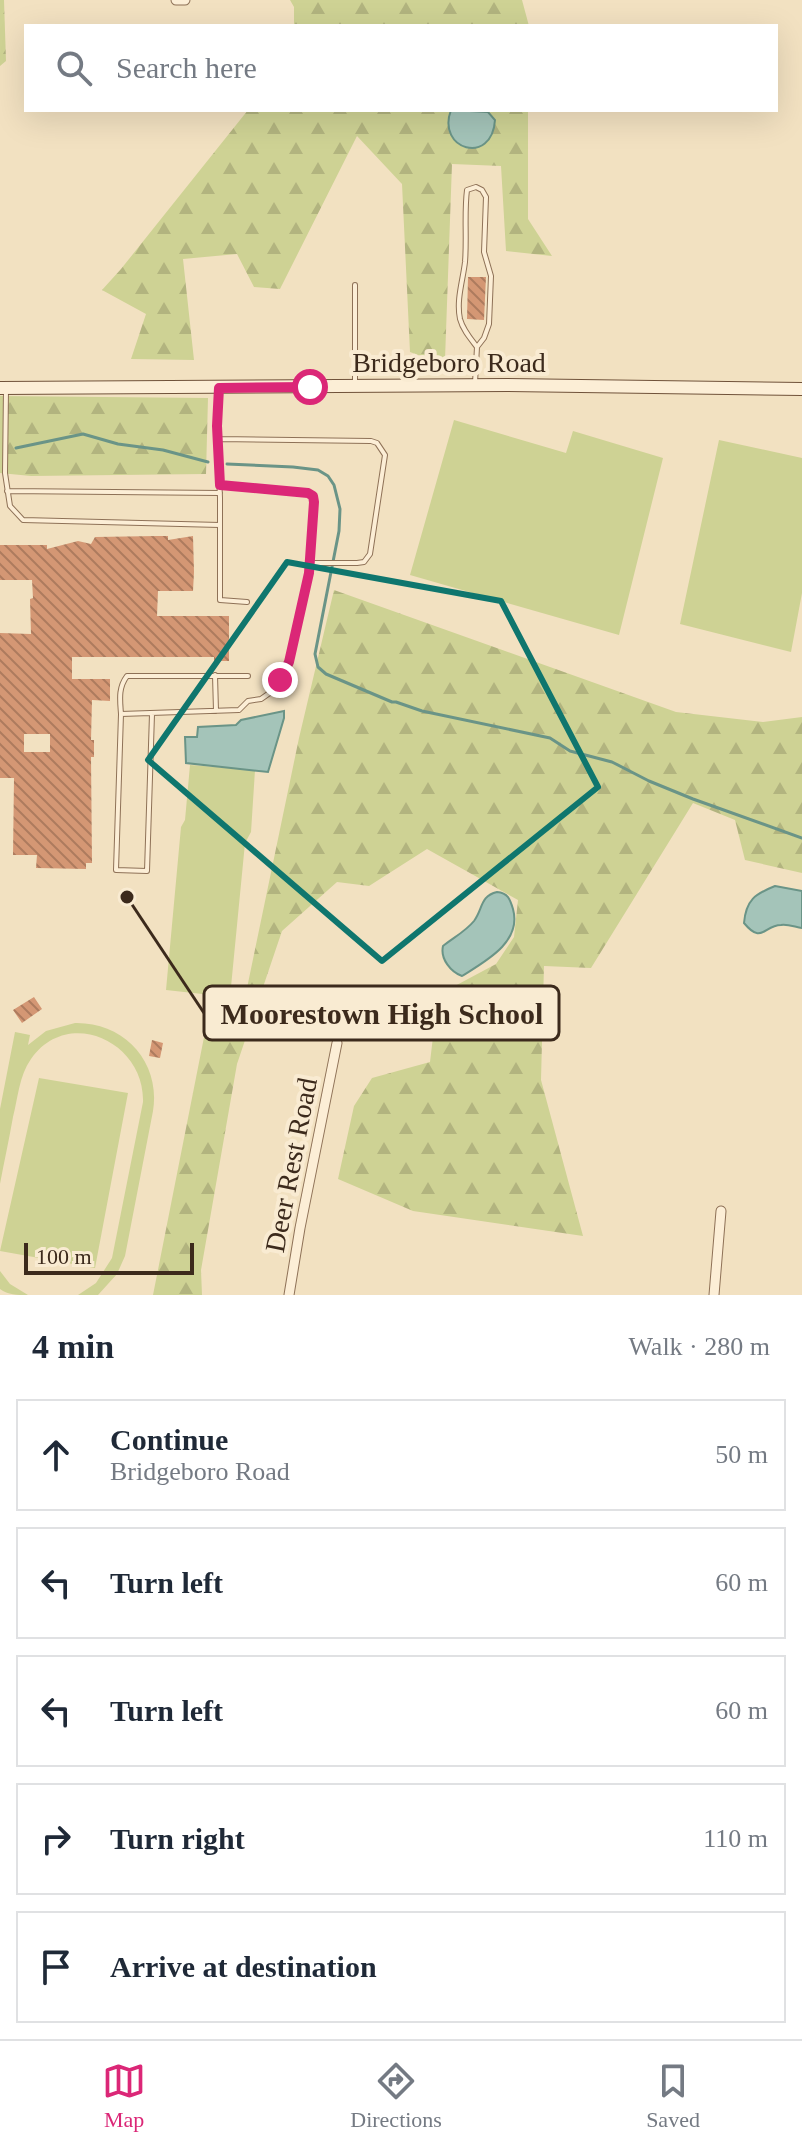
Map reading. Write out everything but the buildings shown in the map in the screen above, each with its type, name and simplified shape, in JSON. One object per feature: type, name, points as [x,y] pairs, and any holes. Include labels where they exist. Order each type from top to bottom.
[{"type":"main road","name":"Bridgeboro Road","points":[[3,388],[475,385],[802,389]]},
{"type":"street","points":[[176,0],[185,0]]},
{"type":"street","name":"Deer Rest Road","points":[[289,1295],[337,1043]]},
{"type":"street","points":[[714,1295],[721,1211]]},
{"type":"lane","points":[[475,385],[477,347],[489,324],[491,276],[484,252],[486,197],[482,190],[473,187],[467,190],[465,202],[465,261],[459,312],[463,329],[477,347]]},
{"type":"lane","points":[[355,285],[355,387]]},
{"type":"lane","points":[[3,388],[2,474],[10,506],[23,520],[220,525]]},
{"type":"lane","points":[[219,388],[220,600],[247,602]]},
{"type":"lane","points":[[218,439],[371,441],[382,448],[385,455],[370,554],[364,562],[310,563]]},
{"type":"lane","points":[[121,714],[239,710],[248,701],[261,699],[271,692],[289,662],[310,563],[313,496],[220,485]]},
{"type":"lane","points":[[7,491],[220,493]]},
{"type":"lane","points":[[215,675],[216,711]]},
{"type":"lane","points":[[152,714],[147,871],[116,870],[122,683],[127,676],[248,676]]},
{"type":"highlighted area","points":[[287,562],[501,601],[598,787],[382,961],[148,760]]},
{"type":"green space","points":[[0,0],[4,0],[6,61],[0,66]]},
{"type":"green space","points":[[290,0],[522,0],[528,24],[294,24],[294,7]]},
{"type":"green space","points":[[246,112],[528,112],[528,219],[552,256],[506,251],[501,166],[452,164],[445,360],[432,360],[410,352],[402,184],[357,136],[280,289],[254,287],[237,254],[183,259],[194,360],[131,359],[146,314],[102,290]]},
{"type":"green space","points":[[0,396],[208,398],[206,474],[31,476],[0,473]]},
{"type":"green space","points":[[454,420],[566,453],[573,431],[663,458],[619,635],[410,575]]},
{"type":"green space","points":[[719,440],[802,458],[802,593],[791,652],[680,624]]},
{"type":"green space","points":[[334,590],[676,712],[763,722],[802,717],[802,873],[745,860],[735,820],[693,803],[591,968],[544,966],[541,1080],[583,1236],[413,1211],[338,1179],[354,1106],[372,1078],[430,1062],[438,995],[496,964],[514,937],[518,900],[427,849],[369,886],[337,882],[282,931],[237,1064],[201,1270],[202,1295],[153,1295],[208,1017],[234,1023],[247,988],[299,738]]},
{"type":"green space","points":[[190,765],[255,770],[251,832],[245,843],[230,997],[166,990]]},
{"type":"green space","points":[[75,1023],[93,1024],[123,1037],[145,1061],[154,1093],[125,1256],[117,1274],[98,1295],[78,1295],[96,1283],[112,1258],[143,1102],[140,1081],[132,1063],[118,1048],[102,1038],[83,1033],[64,1035],[47,1043],[31,1059],[19,1087],[0,1184],[0,1109],[15,1032],[30,1035],[28,1045],[46,1031]]},
{"type":"green space","points":[[39,1078],[128,1093],[95,1268],[0,1251]]},
{"type":"green space","points":[[0,1271],[10,1284],[28,1295],[9,1294],[0,1289]]},
{"type":"water","points":[[451,112],[488,112],[495,120],[492,134],[476,148],[458,143],[451,135],[448,124]]},
{"type":"water","points":[[284,711],[268,772],[186,763],[185,737],[197,737],[198,727],[236,725],[241,720]]},
{"type":"water","points":[[775,886],[802,891],[802,928],[781,925],[755,933],[744,923],[749,903]]},
{"type":"water","points":[[497,892],[506,895],[511,902],[512,931],[500,949],[462,976],[447,964],[443,946],[471,925],[485,900]]},
{"type":"waterway","points":[[16,448],[83,434],[208,462]]},
{"type":"waterway","points":[[227,464],[318,470],[328,476],[334,485],[340,509],[339,531],[315,654],[318,667],[326,674],[422,711],[550,738],[570,751],[612,762],[693,799],[802,838]]},
{"type":"place","name":"Moorestown High School","points":[[127,897]]},
{"type":"route","points":[[280,680],[289,662],[309,573],[313,496],[220,485],[219,388],[310,387]]}]
